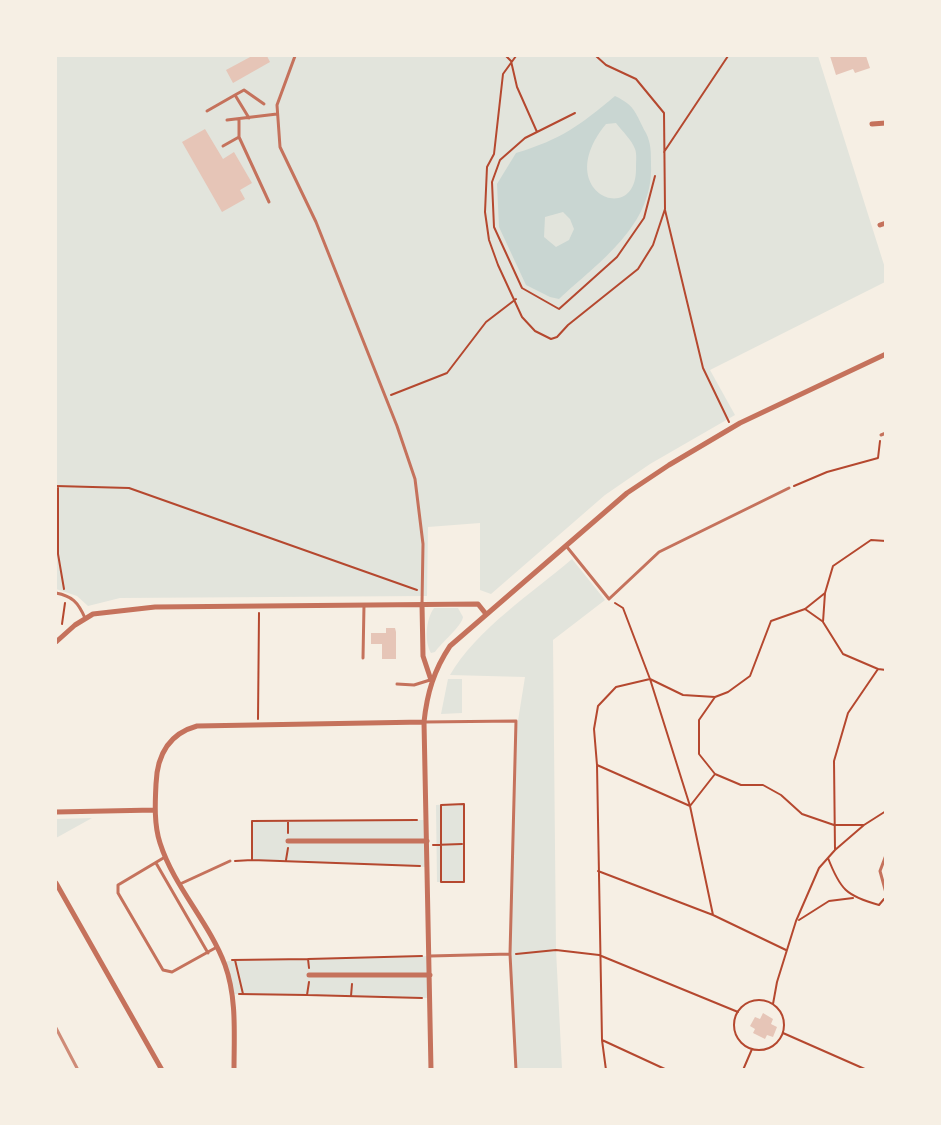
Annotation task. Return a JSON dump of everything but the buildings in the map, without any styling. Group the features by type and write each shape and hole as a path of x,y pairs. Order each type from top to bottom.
{"street":[{"path":"872,124 885,123"},
{"path":"431,1070 424,722 431,680 450,646 627,493 732,427 885,354"},
{"path":"56,642 85,619 103,612 155,607 259,608 364,604 478,604 486,615"},
{"path":"422,604 423,656 431,680"},
{"path":"234,1070 231,994 224,962 218,947 165,857 159,842 155,810 156,765 165,747 179,734 197,726 424,722"},
{"path":"56,812 155,810"},
{"path":"288,841 427,843"},
{"path":"56,883 162,1070"},
{"path":"309,975 430,975"}],"lane":[{"path":"295,56 277,105 280,147 316,222 386,397 415,479 423,544 422,604"},
{"path":"207,111 244,90 264,104"},
{"path":"235,95 249,118"},
{"path":"227,120 277,114"},
{"path":"238,119 239,137 269,202"},
{"path":"223,146 239,137"},
{"path":"566,546 609,599 659,552 789,488"},
{"path":"56,593 70,596 81,607 85,619"},
{"path":"363,658 364,604"},
{"path":"398,684 414,684 431,680"},
{"path":"424,722 516,721 510,954 516,1070"},
{"path":"885,855 880,871 885,895"},
{"path":"165,857 118,885 118,893 163,970 172,972 218,947"},
{"path":"180,884 230,861"},
{"path":"156,862 208,953"},
{"path":"430,956 510,954"}],"path":[{"path":"506,56 511,61 517,87 537,132"},
{"path":"516,56 503,74 494,154 487,167 485,212 489,240 498,265 516,299 522,318 544,338 557,337 568,325 638,269 653,245 665,209"},
{"path":"596,56 606,65 636,79 664,113 665,209 703,368 732,427"},
{"path":"664,152 728,56"},
{"path":"575,113 525,138 500,160 492,182 494,227 522,288 559,309 617,257 644,218 655,176"},
{"path":"386,397 447,373 486,322 516,299"},
{"path":"789,488 827,472 878,458 883,434"},
{"path":"61,636 66,595 58,554 57,487 129,488 422,592"},
{"path":"823,622 825,593 834,566 871,540 885,541"},
{"path":"606,1070 602,1040 598,955 597,765 594,729 598,706 616,687 650,679 683,695 715,697 728,692 750,676 771,621 805,609 825,593"},
{"path":"609,599 623,608 650,679 690,806 713,915"},
{"path":"258,724 259,608"},
{"path":"805,609 823,622 843,654 885,670"},
{"path":"835,850 834,761 845,723 863,688 878,669"},
{"path":"715,697 699,720 699,754 715,774 741,784 763,785 781,795 802,814 834,825 864,825"},
{"path":"597,765 690,806"},
{"path":"690,806 715,774"},
{"path":"464,804 464,882 441,882 441,844 441,805 464,804"},
{"path":"773,1004 786,950 819,868 835,850 864,825 885,811"},
{"path":"252,860 252,822 427,820"},
{"path":"427,843 462,844"},
{"path":"828,858 836,879 854,898"},
{"path":"230,861 427,867"},
{"path":"598,871 713,915 786,950"},
{"path":"796,921 829,901 854,898 879,905 885,895"},
{"path":"510,954 555,951 598,955 738,1012"},
{"path":"224,962 430,956"},
{"path":"308,959 308,995"},
{"path":"235,960 243,994"},
{"path":"351,996 352,975"},
{"path":"231,994 429,998"},
{"path":"758,1000 773,1004 783,1017 783,1034 774,1045 767,1049 752,1049 746,1046 736,1034 735,1019 738,1012 744,1006 758,1000"},
{"path":"783,1034 867,1070"},
{"path":"602,1040 667,1070"},
{"path":"743,1070 752,1049"}],"shaded area":[{"path":"56,56 818,56 885,268 885,282 710,370 735,415 650,464 605,495 491,594 480,590 480,523 428,527 427,596 120,598 88,606 77,596 56,589"},
{"path":"615,96 627,103 637,115 650,144 650,186 644,205 634,224 607,256 559,299 550,297 526,285 499,227 497,184 516,153 558,137 580,124","holes":["616,123 634,146 636,168 633,186 624,196 612,198 600,194 591,184 587,168 591,148 606,124","563,212 570,219 574,229 569,240 556,247 544,237 545,217"]},
{"path":"572,559 605,600 553,640 556,950 562,1069 516,1069 510,954 517,727 525,677 450,675 461,658 489,627"},
{"path":"434,608 458,608 463,617 455,630 435,652 431,653 427,642 427,630"},
{"path":"448,679 462,679 462,713 441,714"},
{"path":"464,804 464,882 437,882 436,805"},
{"path":"92,818 56,838 56,819"},
{"path":"427,820 427,867 252,860 252,821"},
{"path":"430,956 429,998 231,994 224,962 235,960"}],"railway":[{"path":"56,1028 78,1070"}]}
